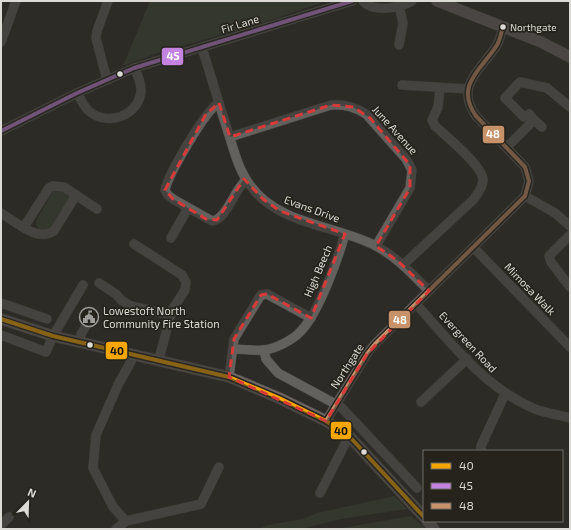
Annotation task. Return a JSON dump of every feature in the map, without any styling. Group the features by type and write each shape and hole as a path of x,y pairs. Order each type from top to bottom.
{"main road":[{"path":"437,1 541,42 570,57"},
{"path":"1,319 52,336 159,359 230,377 279,398 326,422 349,436 423,516"}],"street":[{"path":"1,42 16,1"},
{"path":"107,80 96,38 97,31 108,1"},
{"name":"Fir Lane","path":"1,130 77,93 134,68 352,1"},
{"path":"363,1 371,7 378,8 399,6 412,1"},
{"path":"399,6 403,23 399,45"},
{"path":"503,27 497,44 473,75 468,89 471,109 525,167 529,181 525,196 554,213 570,226"},
{"name":"Evans Drive","path":"202,48 241,173 263,199 280,211 376,246 403,265 429,291"},
{"path":"77,93 84,106 96,116 106,118 121,117 133,108 140,96 140,83 134,68"},
{"path":"542,127 531,117 524,117 505,98 520,82 547,88 570,106"},
{"path":"402,85 468,89"},
{"path":"403,265 474,199 481,188 483,179 478,168 435,126 432,120 438,107 440,88"},
{"path":"219,103 206,114 166,184 165,190 168,195 206,219 217,220 222,216 240,186 246,180"},
{"name":"June Avenue","path":"230,137 331,104 344,104 366,114 406,159 410,165 412,175 410,188 376,246"},
{"path":"507,147 531,117"},
{"path":"24,227 49,188 53,186 64,188 98,209"},
{"path":"1,213 36,234 48,235 54,231 76,195"},
{"name":"Northgate","path":"326,422 366,354 525,196"},
{"path":"171,238 188,208"},
{"name":"High Beech","path":"233,349 264,350 285,342 301,332 311,318 336,262 345,234"},
{"path":"570,236 549,256 551,262 570,287"},
{"path":"134,244 184,278 185,290 171,315 159,359"},
{"name":"Mimosa Walk","path":"474,248 570,347"},
{"path":"99,283 131,306 171,315"},
{"path":"1,335 46,352 52,336 83,285"},
{"name":"High Beech","path":"230,377 234,339 261,295 267,294 311,318"},
{"path":"1,303 19,311 47,319"},
{"name":"Evergreen Road","path":"417,305 486,379 506,394 535,409 570,418"},
{"path":"15,324 19,311"},
{"path":"80,342 81,334 89,321"},
{"name":"Northgate","path":"264,350 266,359 278,373 337,404 412,475 417,488"},
{"path":"126,521 112,507 94,468 96,435 118,384 135,354"},
{"path":"421,402 467,359"},
{"path":"481,450 481,446 506,394"},
{"path":"320,492 349,436"},
{"path":"116,529 126,521 201,504 219,467"},
{"path":"1,525 9,517"}],"highlighted area":[{"path":"219,103 230,137 331,105 353,107 370,118 410,165 410,188 376,246 398,261 429,291 367,354 326,421 229,377 234,339 261,295 267,294 311,318 345,234 280,211 263,199 244,179 217,220 206,219 173,199 165,190 206,114"}],"green space":[{"path":"150,1 326,1 254,26 157,53 123,66"},
{"path":"56,189 69,194 70,200 52,229 40,230 36,225 37,219"},
{"path":"395,496 407,509 341,519 301,529 259,529 268,525 303,519 317,513"},
{"path":"411,516 426,529 336,529"}],"transit line":[{"name":"45","path":"1,131 77,93 134,68 352,1"},
{"name":"48","path":"326,421 367,354 375,344 525,196 529,181 525,167 476,116 470,105 468,95 469,86 473,78 497,45 503,27"},
{"name":"40","path":"1,319 53,336 229,377 279,398 326,421 349,436 423,516"}],"place":[{"name":"Northgate","path":"503,27"},
{"name":"Lowestoft North Community Fire Station","path":"89,317"}]}
